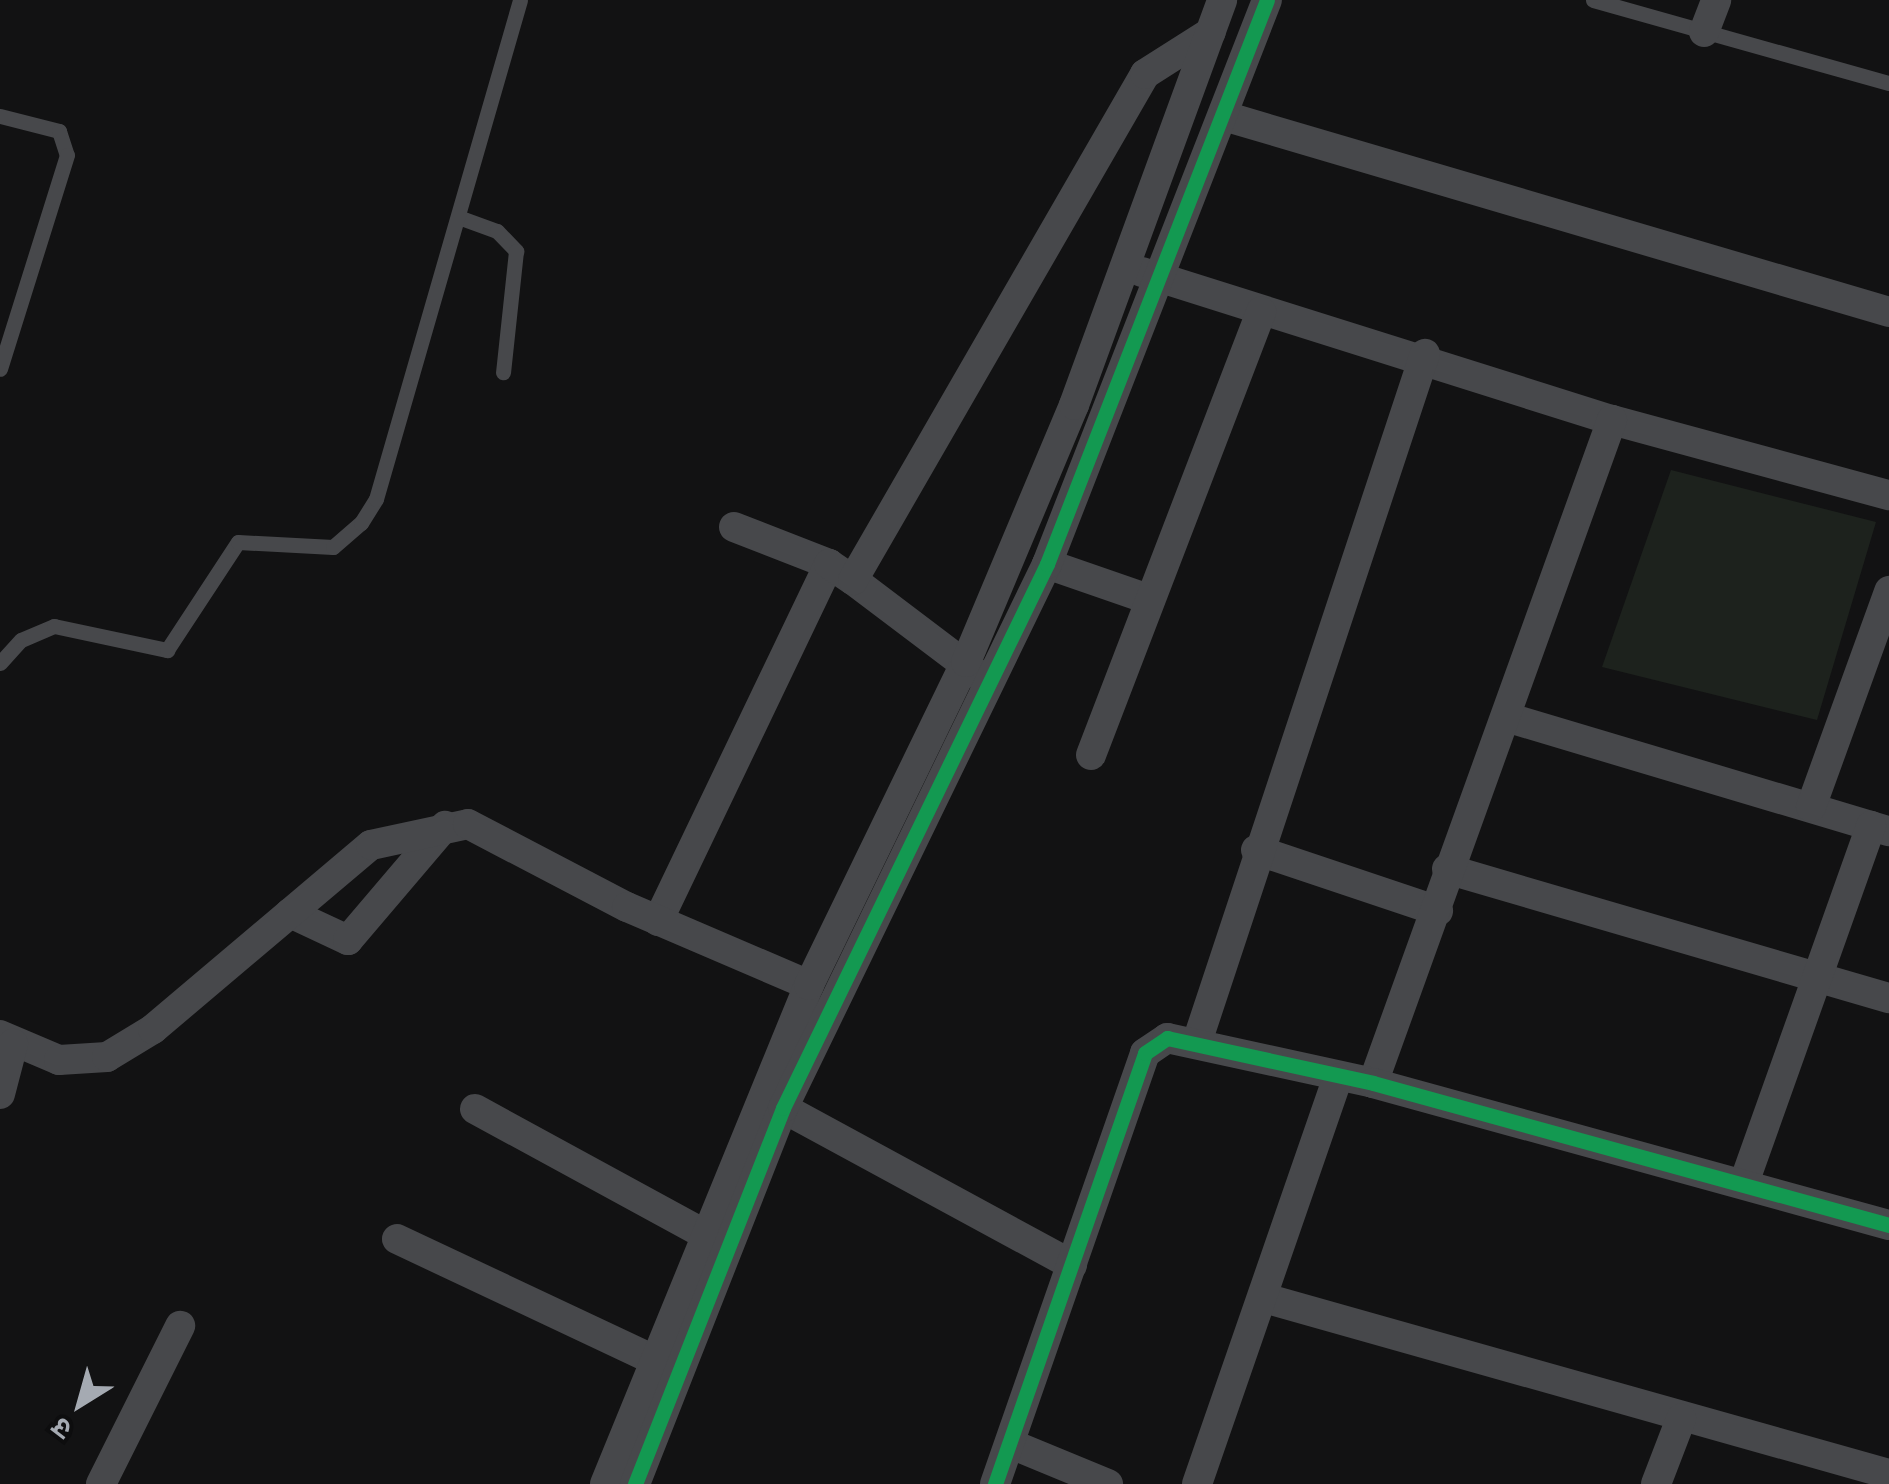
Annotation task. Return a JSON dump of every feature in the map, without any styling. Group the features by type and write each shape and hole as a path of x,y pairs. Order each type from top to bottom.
{"street":[{"path":"605,1484 652,1359 810,986 966,662 1124,268 1222,0"},
{"path":"636,1484 783,1108 993,688 1048,564 1267,0"},
{"path":"1704,32 1716,0"},
{"path":"658,921 841,572 1135,88 1211,32"},
{"path":"1224,116 1889,312"},
{"path":"1124,268 1262,311 1425,354 1612,420 1889,494"},
{"path":"1091,756 1148,599 1262,311"},
{"path":"1197,1042 1256,850 1425,354"},
{"path":"1373,1083 1438,910 1447,869 1509,718 1612,420"},
{"path":"734,527 841,572 966,662 993,688"},
{"path":"1048,564 1148,599"},
{"path":"1812,808 1889,591"},
{"path":"1509,718 1880,829 1814,976 1745,1180"},
{"path":"0,1094 7,1039 59,1060 107,1057 153,1030 371,845 445,826 468,824 658,921 810,986"},
{"path":"290,913 348,940 445,826"},
{"path":"1256,850 1438,910"},
{"path":"1447,869 1889,998"},
{"path":"996,1484 1146,1053 1167,1038 1197,1042 1336,1079 1373,1083 1745,1180 1889,1225"},
{"path":"1197,1484 1336,1079"},
{"path":"783,1108 1072,1265"},
{"path":"475,1109 706,1235"},
{"path":"398,1239 652,1359"},
{"path":"1264,1298 1682,1419 1889,1474"},
{"path":"101,1484 180,1326"},
{"path":"1656,1484 1682,1419"},
{"path":"1011,1444 1108,1484"}],"lane":[{"path":"0,663 21,640 54,626 167,650 238,542 308,548 347,539 376,500 461,218 520,0"},
{"path":"1592,0 1889,83"},
{"path":"0,116 60,131 66,155 0,369"},
{"path":"461,218 497,231 516,251 502,372"}],"shaded area":[{"path":"1671,470 1876,522 1817,720 1602,667"}],"cycle path":[{"path":"635,1484 783,1108 1047,564 1267,0"},
{"path":"995,1484 1145,1053 1167,1038 1373,1083 1889,1225"}]}
